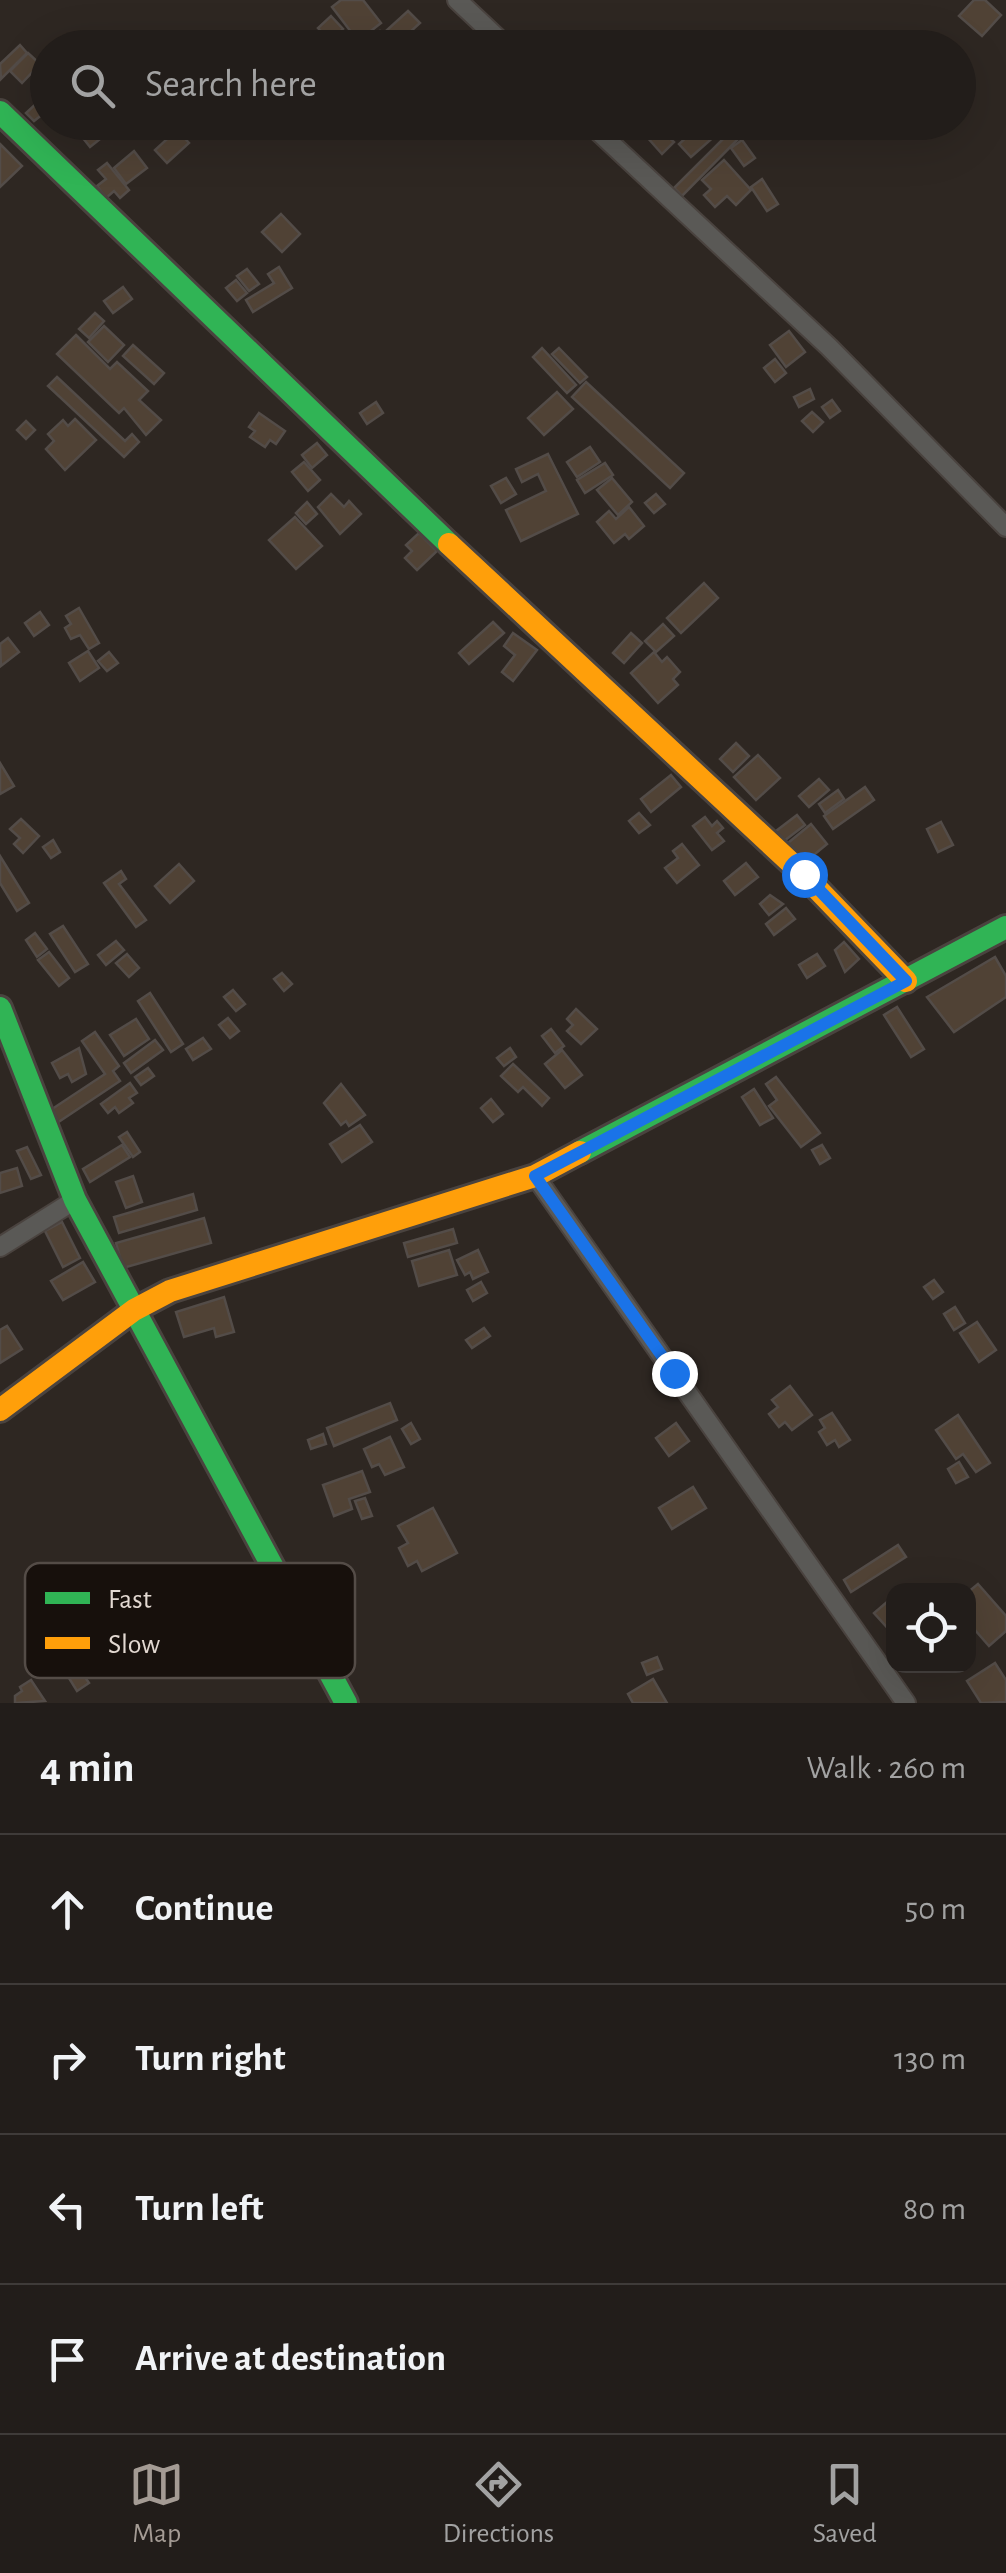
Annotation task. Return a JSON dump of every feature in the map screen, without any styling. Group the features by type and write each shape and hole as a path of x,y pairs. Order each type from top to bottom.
{"street":[{"path":"458,0 489,30"},
{"path":"0,112 540,632 804,874 906,981"},
{"path":"607,140 829,347 1006,527"},
{"path":"0,1410 134,1310 170,1290 535,1176 1006,928"},
{"path":"0,1008 75,1200 270,1563"},
{"path":"535,1176 906,1703"},
{"path":"0,1247 75,1200"},
{"path":"333,1678 346,1703"}],"building":[{"path":"341,0 363,0 381,23 372,30 350,30 332,7"},
{"path":"974,0 985,0 1001,15 982,36 959,16"},
{"path":"408,11 420,23 412,30 387,30"},
{"path":"331,16 343,29 320,30"},
{"path":"20,45 27,53 1,79 0,64"},
{"path":"30,55 30,75 22,83 10,71"},
{"path":"166,140 189,143 167,163 155,150"},
{"path":"650,140 674,142 662,154"},
{"path":"683,140 710,140 691,157 679,144"},
{"path":"722,140 737,140 682,196 674,188"},
{"path":"742,140 755,158 744,166 731,148"},
{"path":"0,144 22,166 0,187"},
{"path":"134,151 147,168 126,184 114,168"},
{"path":"724,160 751,190 736,205 727,196 715,207 704,195 711,189 702,180"},
{"path":"107,163 129,190 120,198 114,191 106,198 97,186 106,179 98,170"},
{"path":"762,179 778,204 767,211 751,187"},
{"path":"281,214 300,234 282,252 262,232"},
{"path":"279,267 292,288 253,312 246,300 274,283 268,274"},
{"path":"247,269 259,284 249,291 237,276"},
{"path":"236,280 247,293 237,301 226,288"},
{"path":"123,287 132,299 113,313 104,301"},
{"path":"95,313 104,321 89,338 79,329"},
{"path":"104,326 124,345 108,362 88,342"},
{"path":"789,331 805,352 786,367 770,345"},
{"path":"76,335 110,369 117,362 148,391 139,400 161,420 146,435 124,408 119,413 57,354"},
{"path":"133,345 164,373 154,384 123,356"},
{"path":"542,348 576,385 567,393 533,357"},
{"path":"559,348 587,377 580,383 552,354"},
{"path":"775,359 786,373 775,382 764,368"},
{"path":"57,377 125,441 132,434 139,442 124,457 48,386"},
{"path":"586,382 684,473 670,488 572,397"},
{"path":"810,389 814,399 799,407 794,397"},
{"path":"557,392 573,409 544,435 528,418"},
{"path":"832,400 840,411 830,418 822,407"},
{"path":"376,402 383,413 367,424 360,413"},
{"path":"812,412 823,422 813,432 802,421"},
{"path":"259,413 285,431 276,444 270,440 265,447 250,437 255,431 249,427"},
{"path":"75,419 96,440 65,470 46,449 54,441 48,434 63,420 68,426"},
{"path":"26,421 35,430 26,439 17,430"},
{"path":"317,443 327,455 312,468 302,455"},
{"path":"590,447 600,462 577,477 567,462"},
{"path":"548,454 578,514 521,541 506,510 546,491 538,474 522,482 516,469"},
{"path":"304,462 320,480 308,491 292,472"},
{"path":"605,463 613,475 585,493 577,480"},
{"path":"506,478 516,494 501,503 491,486"},
{"path":"612,478 632,502 618,515 597,490"},
{"path":"331,494 344,507 349,501 361,514 340,534 318,507"},
{"path":"656,494 665,504 654,513 645,503"},
{"path":"307,502 317,514 306,524 296,513"},
{"path":"629,507 644,526 629,539 625,534 614,543 597,522 609,511 616,519"},
{"path":"295,517 322,546 296,569 269,540"},
{"path":"419,533 437,551 417,570 405,558 412,551 406,545"},
{"path":"704,583 718,598 681,633 667,618"},
{"path":"79,608 99,643 89,649 80,635 71,639 65,628 71,624 66,616"},
{"path":"40,612 49,625 34,636 25,623"},
{"path":"493,622 504,633 469,664 459,653"},
{"path":"663,624 674,636 656,652 645,641"},
{"path":"513,633 537,650 513,681 502,672 515,655 504,646"},
{"path":"631,633 642,643 624,663 613,653"},
{"path":"8,638 19,652 1,666 0,644"},
{"path":"88,651 99,668 80,681 69,663"},
{"path":"109,652 118,663 107,671 98,661"},
{"path":"654,652 662,662 667,657 680,672 673,679 678,685 658,703 631,673"},
{"path":"736,743 749,756 733,772 720,759"},
{"path":"758,755 780,778 756,800 734,777"},
{"path":"0,763 14,786 0,794"},
{"path":"671,775 681,787 651,812 641,799"},
{"path":"819,779 829,790 809,807 799,796"},
{"path":"865,787 874,800 833,829 824,816"},
{"path":"838,790 844,799 825,813 819,804"},
{"path":"639,813 650,825 639,833 629,821"},
{"path":"797,815 805,825 780,844 772,834"},
{"path":"705,817 712,826 717,821 723,828 717,833 724,841 712,850 693,826"},
{"path":"21,819 39,836 23,853 14,844 20,838 10,829"},
{"path":"941,822 953,845 938,852 927,829"},
{"path":"811,824 827,844 804,863 788,843"},
{"path":"53,840 60,852 51,858 43,847"},
{"path":"682,844 699,865 677,883 665,868 678,858 673,851"},
{"path":"0,856 29,903 17,911 0,883"},
{"path":"746,863 758,877 735,895 724,881"},
{"path":"179,864 194,881 170,903 155,886"},
{"path":"121,871 126,879 119,884 146,920 136,927 104,883"},
{"path":"770,895 783,904 769,915 760,904"},
{"path":"786,908 795,919 774,935 766,924"},
{"path":"63,926 88,964 75,972 50,934"},
{"path":"35,933 47,949 37,957 26,940"},
{"path":"116,941 124,950 106,965 98,955"},
{"path":"844,942 859,959 845,972 835,950"},
{"path":"49,952 69,978 59,986 38,960"},
{"path":"127,954 139,968 129,977 116,963"},
{"path":"817,954 825,966 807,978 799,965"},
{"path":"995,957 1006,976 1006,997 954,1032 927,997"},
{"path":"282,973 292,984 284,991 274,979"},
{"path":"233,990 245,1004 236,1011 224,997"},
{"path":"150,993 183,1044 171,1052 138,1001"},
{"path":"897,1007 924,1049 911,1057 884,1015"},
{"path":"576,1009 597,1029 581,1044 567,1031 573,1025 567,1019"},
{"path":"228,1018 239,1031 230,1038 219,1025"},
{"path":"136,1019 149,1039 124,1056 110,1035"},
{"path":"551,1029 564,1046 555,1053 542,1036"},
{"path":"95,1032 119,1066 113,1071 120,1081 54,1125 46,1113 105,1074 82,1041"},
{"path":"203,1038 211,1049 193,1060 186,1049"},
{"path":"155,1040 163,1050 131,1073 124,1063"},
{"path":"79,1048 86,1074 72,1082 68,1074 60,1078 52,1063"},
{"path":"510,1048 516,1057 504,1066 497,1058"},
{"path":"562,1050 582,1075 565,1088 545,1064"},
{"path":"513,1064 549,1098 542,1106 523,1087 518,1092 501,1076"},
{"path":"148,1068 154,1076 141,1085 135,1077"},
{"path":"776,1077 820,1133 801,1147 769,1106 777,1100 766,1084"},
{"path":"130,1083 137,1093 129,1098 133,1103 119,1113 115,1107 108,1113 101,1104"},
{"path":"341,1084 365,1115 349,1126 346,1121 341,1125 324,1103"},
{"path":"754,1089 773,1118 760,1125 742,1097"},
{"path":"491,1099 503,1114 493,1122 481,1108"},
{"path":"360,1125 372,1142 342,1162 330,1144"},
{"path":"127,1132 140,1152 133,1157 119,1137"},
{"path":"122,1145 130,1157 90,1182 83,1169"},
{"path":"822,1145 830,1158 820,1164 812,1150"},
{"path":"27,1147 41,1175 31,1179 17,1151"},
{"path":"17,1168 22,1186 0,1193 0,1173"},
{"path":"133,1176 142,1202 126,1208 116,1182"},
{"path":"193,1194 197,1210 119,1233 114,1217"},
{"path":"204,1218 211,1243 123,1268 116,1243"},
{"path":"62,1222 80,1258 63,1267 45,1231"},
{"path":"453,1229 457,1243 408,1257 404,1243"},
{"path":"449,1250 457,1275 419,1286 412,1261"},
{"path":"478,1250 488,1272 473,1279 470,1272 465,1275 457,1260"},
{"path":"83,1262 95,1282 63,1300 51,1281"},
{"path":"934,1280 943,1292 933,1299 924,1287"},
{"path":"481,1282 487,1293 473,1301 467,1290"},
{"path":"224,1297 234,1332 216,1337 214,1328 184,1337 176,1312"},
{"path":"955,1307 965,1323 954,1330 944,1314"},
{"path":"977,1322 996,1350 979,1362 960,1333"},
{"path":"7,1326 22,1349 0,1363 0,1330"},
{"path":"484,1328 490,1336 472,1348 466,1340"},
{"path":"790,1386 812,1415 792,1430 785,1422 779,1427 769,1414 778,1407 772,1400"},
{"path":"390,1403 397,1420 334,1446 327,1428"},
{"path":"832,1413 850,1440 839,1447 835,1440 827,1445 819,1432 825,1428 820,1420"},
{"path":"958,1415 990,1463 976,1472 963,1454 956,1459 936,1430"},
{"path":"411,1423 420,1439 411,1444 402,1429"},
{"path":"676,1423 689,1441 669,1456 656,1438"},
{"path":"323,1434 326,1444 311,1449 308,1440"},
{"path":"390,1437 404,1467 385,1475 379,1464 372,1467 364,1449"},
{"path":"959,1462 968,1477 956,1483 948,1469"},
{"path":"362,1471 370,1492 349,1499 352,1509 334,1516 323,1485"},
{"path":"693,1487 706,1508 672,1529 659,1508"},
{"path":"365,1498 372,1516 362,1519 355,1501"},
{"path":"433,1508 457,1553 422,1571 417,1561 408,1566 399,1548 408,1543 398,1526"},
{"path":"898,1545 906,1557 851,1592 844,1580"},
{"path":"976,1586 1006,1616 1006,1631 989,1646 976,1631"},
{"path":"886,1603 886,1626 874,1613"},
{"path":"657,1657 662,1669 647,1675 642,1663"},
{"path":"995,1663 1006,1680 1006,1702 981,1703 967,1681"},
{"path":"69,1678 86,1678 89,1683 77,1691"},
{"path":"653,1679 667,1703 633,1703 628,1694"},
{"path":"31,1680 45,1701 15,1703 15,1696 22,1691 20,1687"}],"traffic: fast":[{"path":"0,112 449,544"},
{"path":"580,1152 1006,927"},
{"path":"0,1008 75,1200 271,1563"},
{"path":"333,1678 346,1703"}],"traffic: slow":[{"path":"449,544 804,875 906,981"},
{"path":"0,1410 134,1310 170,1291 535,1176 580,1152"}],"route":[{"path":"674,1373 535,1176 906,981 804,874"}]}
